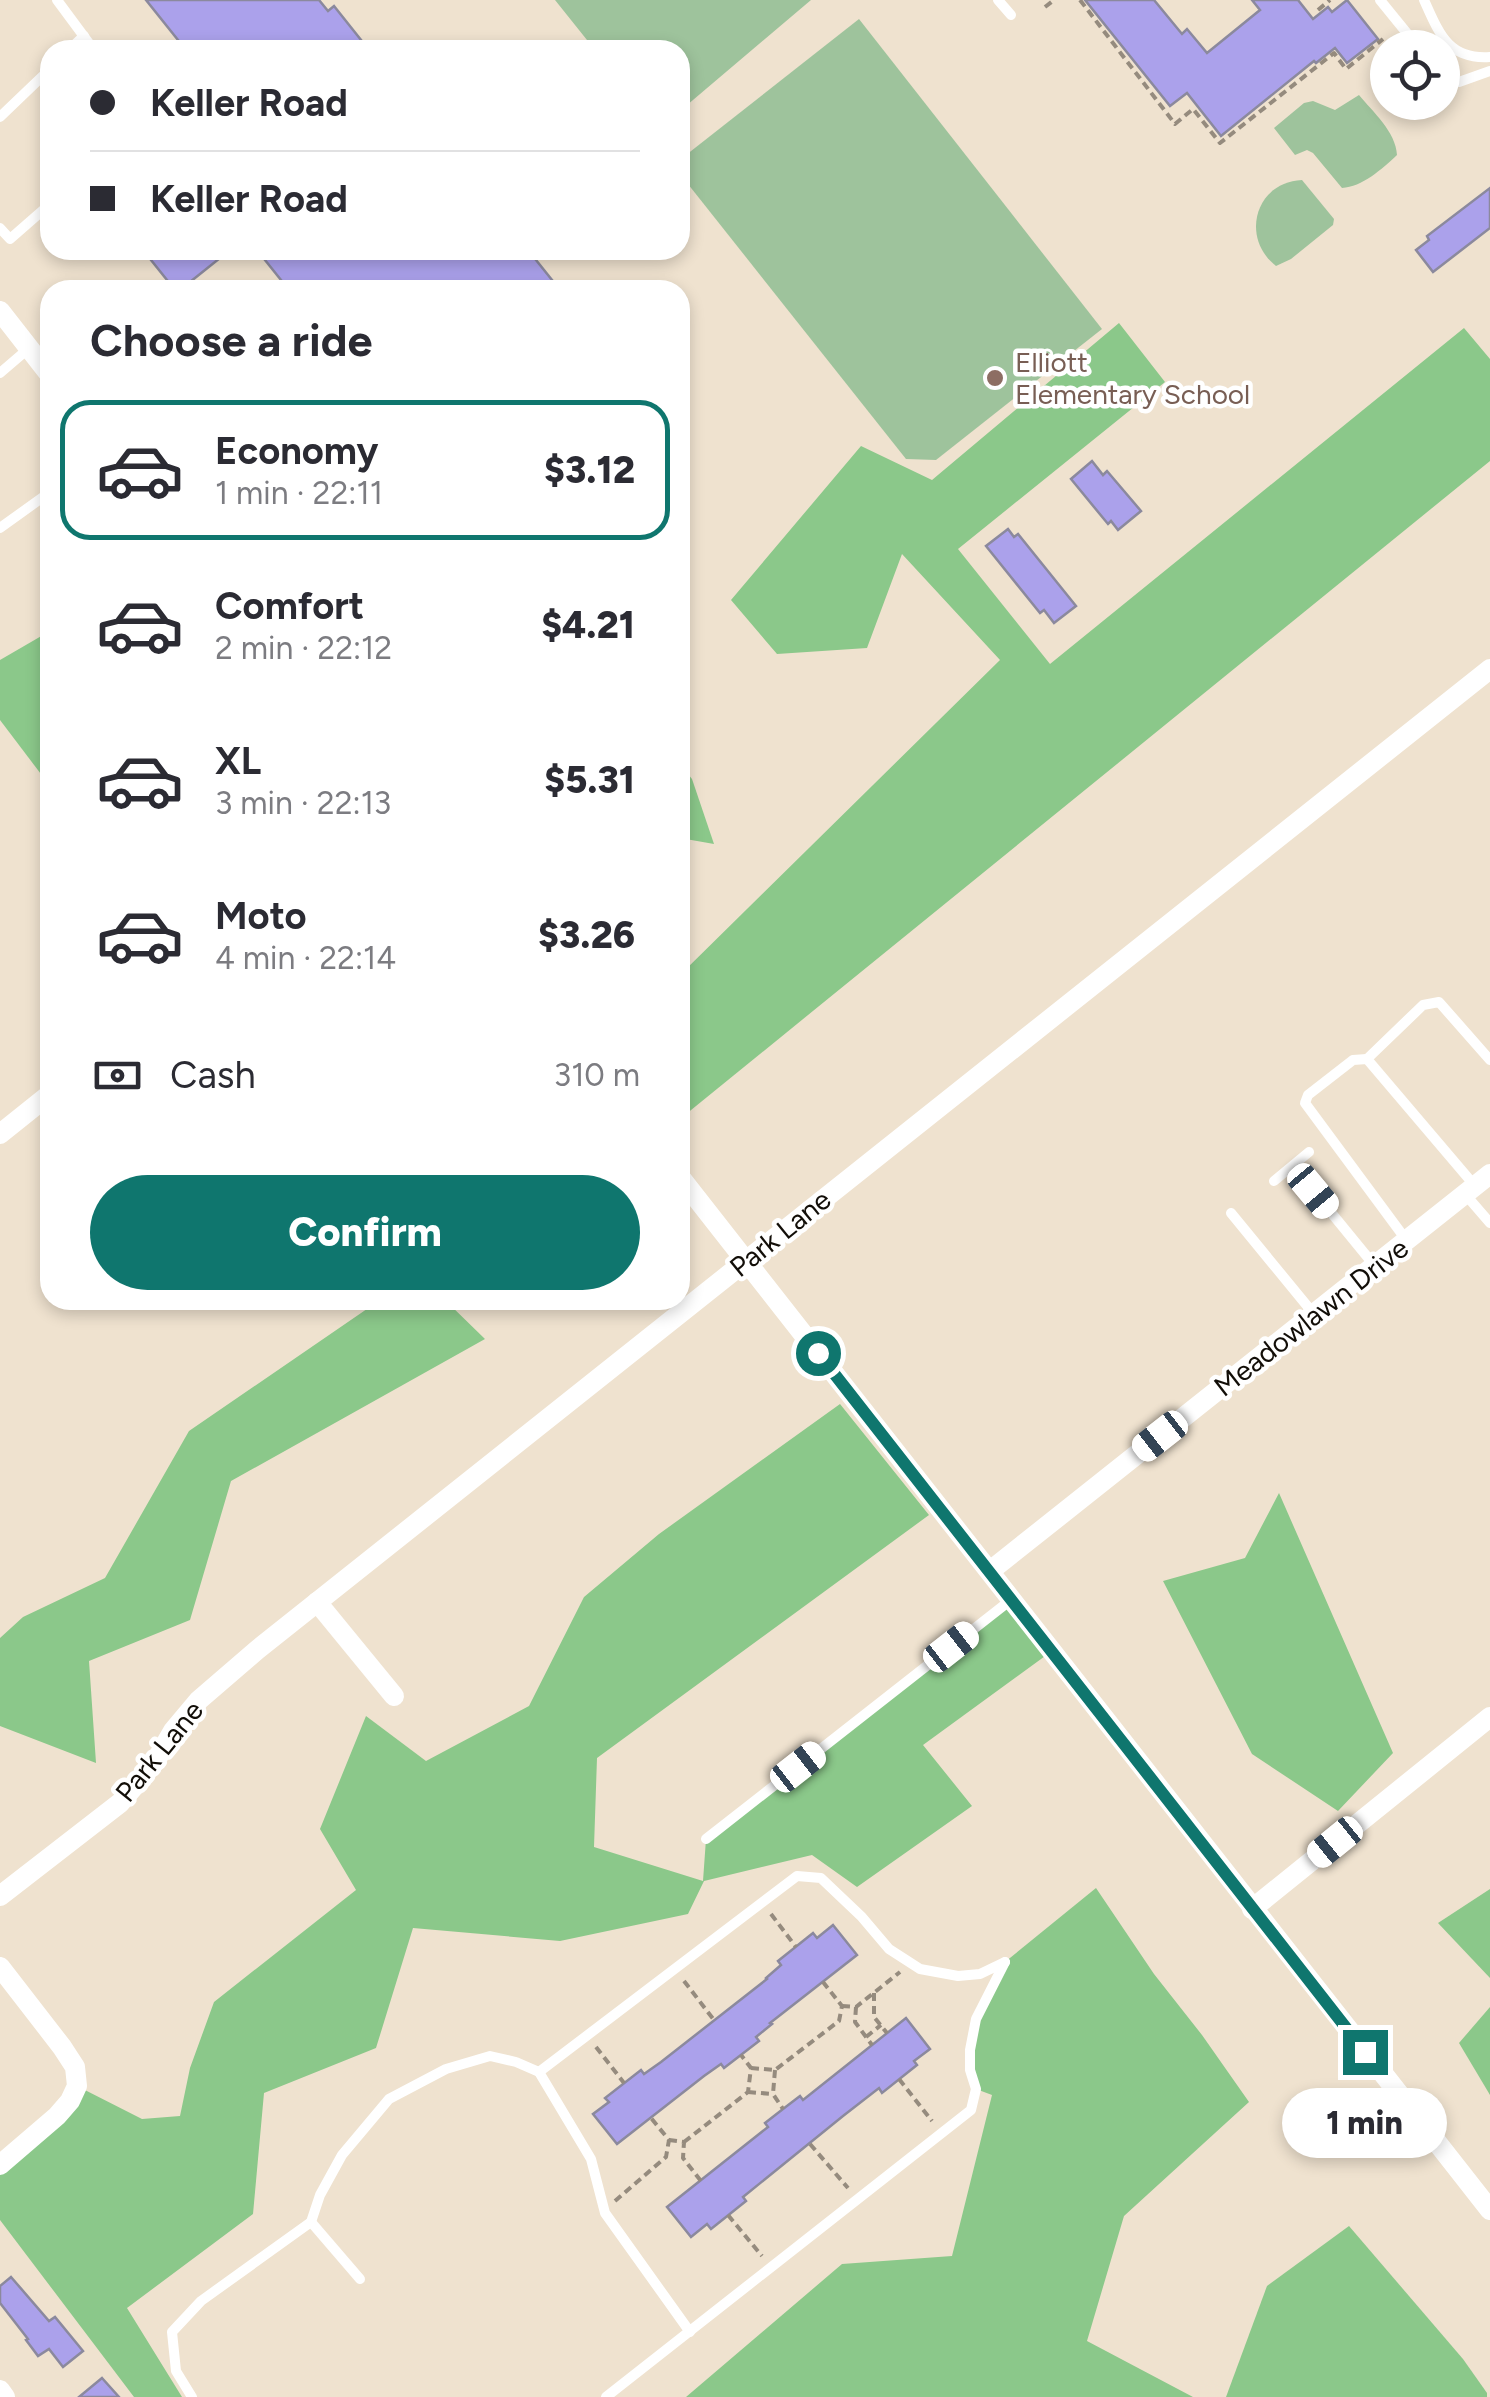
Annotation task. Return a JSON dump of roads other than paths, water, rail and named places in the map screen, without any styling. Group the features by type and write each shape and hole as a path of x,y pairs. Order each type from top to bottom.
{"street":[{"path":"0,311 40,362"},
{"name":"Park Lane","path":"690,1304 1490,668"},
{"path":"0,1134 40,1102"},
{"name":"Meadowlawn Drive","path":"990,1571 1476,1185"},
{"path":"690,1190 1490,2210"},
{"name":"Park Lane","path":"0,1896 120,1802 155,1762 198,1700 683,1310"},
{"path":"318,1602 394,1696"},
{"path":"1252,1909 1490,1718"},
{"path":"0,1967 75,2067 77,2086 70,2102 57,2116 0,2165"},
{"path":"0,2390 5,2397"}],"lane":[{"path":"57,0 87,40"},
{"path":"998,0 1011,15"},
{"path":"1380,0 1404,30"},
{"path":"1424,0 1446,44 1468,56 1490,57"},
{"path":"80,40 84,36"},
{"path":"1460,82 1490,71"},
{"path":"0,117 40,78"},
{"path":"0,228 10,239 40,213"},
{"path":"0,373 29,348"},
{"path":"0,528 40,499"},
{"path":"1407,1240 1304,1103 1308,1095 1353,1060 1367,1058 1423,1005 1439,1002 1490,1060"},
{"path":"1367,1058 1476,1185 1490,1224"},
{"path":"1274,1182 1309,1152"},
{"path":"1293,1166 1375,1266"},
{"path":"1231,1213 1314,1314"},
{"path":"706,1839 1012,1599"},
{"path":"539,2072 797,1876 820,1878 889,1949 920,1969 958,1976 980,1974 1005,1962 976,2018 970,2050 970,2070 976,2089 971,2110 606,2397"},
{"path":"192,2397 176,2371 172,2332 200,2301 311,2222 320,2195 342,2155 389,2099 446,2068 490,2056 539,2072 591,2159 604,2210 690,2332"},
{"path":"311,2222 360,2279"}],"place":[{"name":"Elliott Elementary School","path":"995,378"}]}
